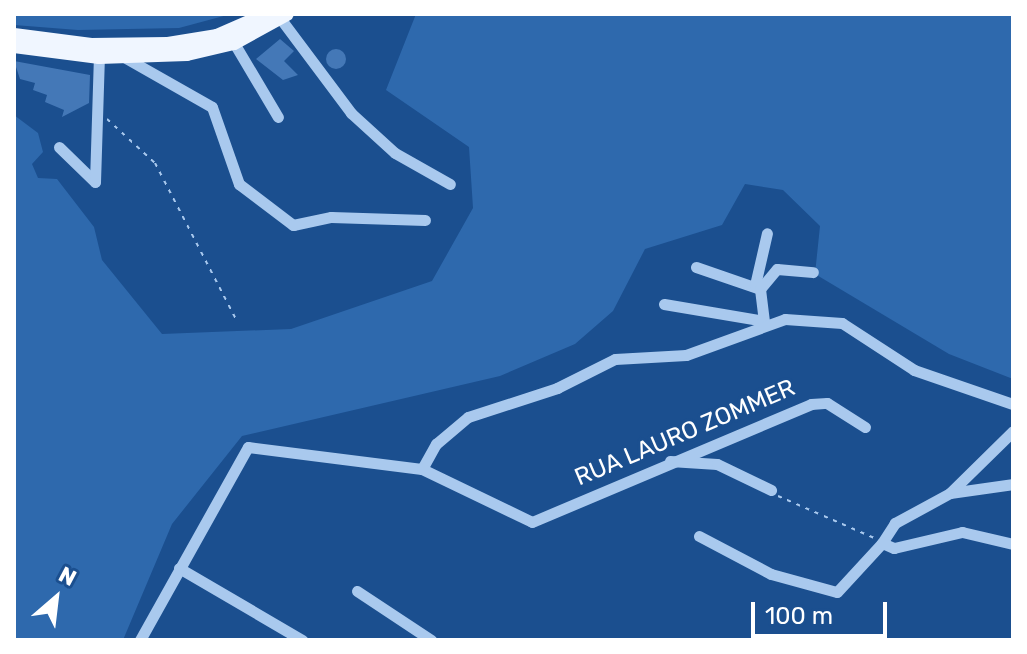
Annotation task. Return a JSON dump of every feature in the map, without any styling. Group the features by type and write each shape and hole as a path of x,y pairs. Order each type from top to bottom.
{"main road":[{"path":"14,35 91,45 168,44 217,36 278,15"},
{"path":"14,46 99,57 124,57 234,43 278,15"}],"street":[{"path":"278,15 351,113 395,153 450,184"},
{"path":"234,43 261,77 278,117"},
{"path":"59,147 95,182 99,57"},
{"path":"124,57 212,107 239,184 293,225 331,217 425,220"},
{"path":"764,321 758,287 767,233"},
{"path":"696,267 758,287"},
{"path":"758,287 777,269 813,272"},
{"path":"664,304 764,321 842,323 914,370 1013,404"},
{"path":"422,469 436,444 468,417 557,388 615,359 686,355 735,342 764,321"},
{"name":"RUA LAURO ZOMMER","path":"179,568 248,447 422,469 532,522 670,461 811,404 827,403 865,427"},
{"path":"699,536 771,574 837,592 882,543 895,523 950,493 1013,431"},
{"path":"670,461 717,464 771,490"},
{"path":"950,493 1013,484"},
{"path":"882,543 894,548 962,532 1013,544"},
{"path":"140,640 179,568 302,640"},
{"path":"357,591 431,640"}],"path":[{"path":"99,113 155,163 236,319"},
{"path":"771,490 792,506 843,521 882,543"}],"shaded area":[{"path":"14,14 231,14 179,28 78,30 14,25"},
{"path":"416,14 1013,14 1013,379 949,354 815,274 820,226 783,190 745,184 722,225 645,249 613,311 575,344 500,376 242,436 172,524 123,640 14,640 14,115 38,133 43,152 32,164 38,178 57,179 94,227 102,260 162,334 291,329 432,281 473,208 469,147 386,90"}],"building":[{"path":"280,39 294,51 284,61 298,75 283,80 256,59"},
{"path":"336,49 343,52 346,59 343,66 336,69 329,66 326,59 329,52"},
{"path":"14,61 90,75 89,103 62,117 64,110 45,102 47,95 33,90 35,83 20,79"}]}
